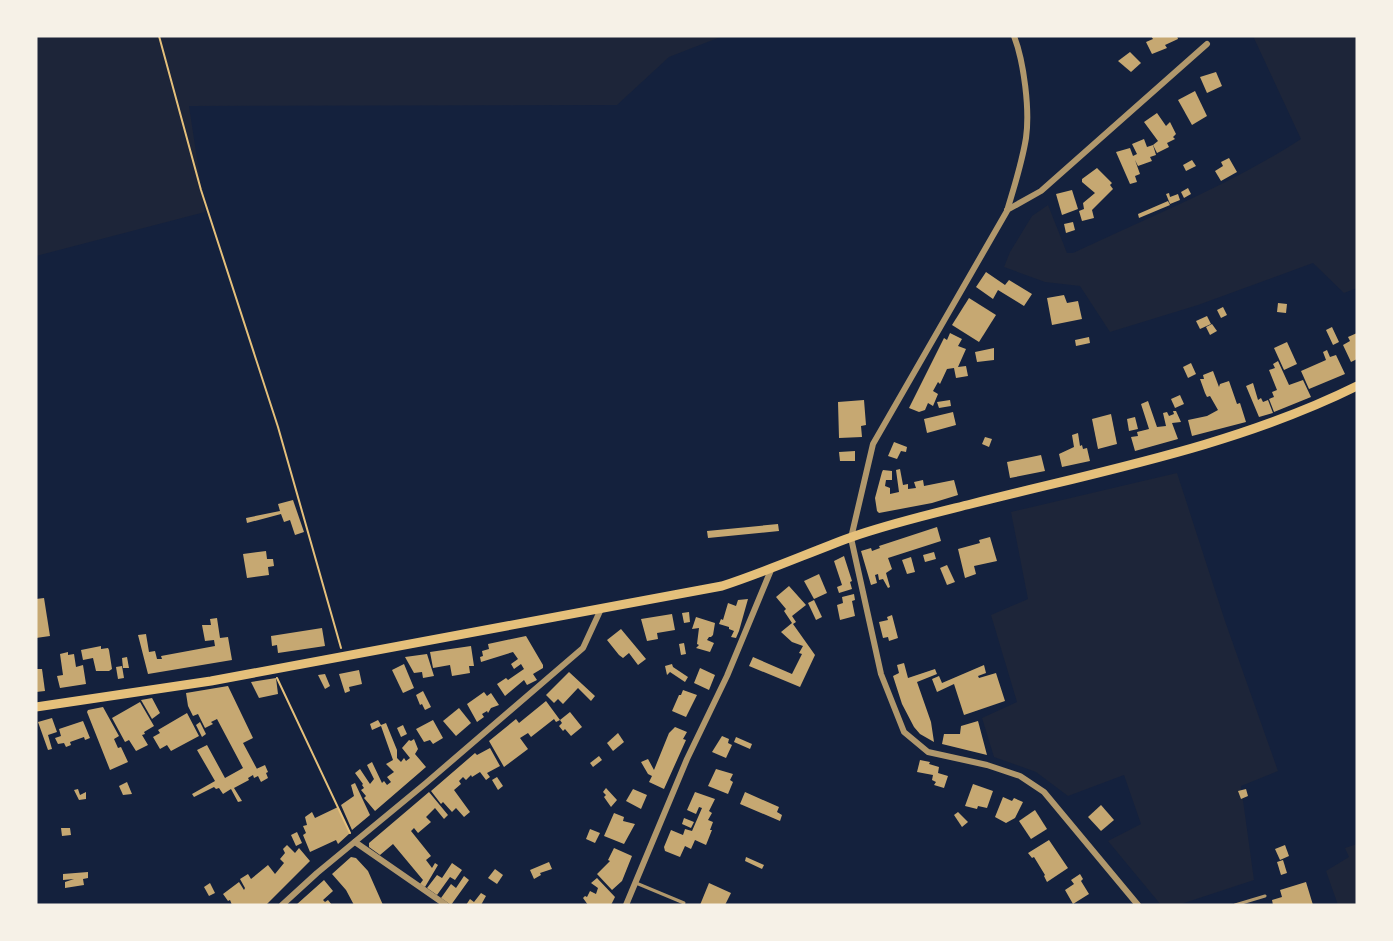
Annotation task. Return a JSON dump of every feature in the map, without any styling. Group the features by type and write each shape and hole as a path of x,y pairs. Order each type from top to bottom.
{"main road":[{"path":"36,707 273,670 722,586 771,570 851,538 970,504 1112,470 1250,431 1357,386"}],"street":[{"path":"1014,36 1025,84 1026,136 1020,171 1007,211 873,444 851,538 881,674 904,732 928,752 987,765 1020,776 1044,792 1138,905"},
{"path":"1007,211 1041,191 1207,44"},
{"path":"626,905 687,759 727,676 771,570"},
{"path":"282,905 316,873 426,783 583,648 601,609"},
{"path":"355,842 446,905"}],"lane":[{"path":"636,883 684,903 683,905"},
{"path":"1235,905 1265,896"}],"path":[{"path":"159,36 201,190 278,427 344,656"},
{"path":"273,670 355,842"}],"shaded area":[{"path":"36,36 723,36 669,57 617,105 189,106 205,212 36,256"},
{"path":"1253,36 1357,36 1357,288 1344,293 1313,263 1198,305 1110,332 1080,286 1045,282 1004,267 1010,252 1032,216 1048,205 1067,253 1073,253 1218,186 1301,139"},
{"path":"1177,473 1225,621 1278,771 1241,786 1254,880 1178,905 1161,905 1108,841 1141,824 1124,775 1068,796 1036,772 994,757 982,718 1017,702 991,615 1028,599 1011,512"},
{"path":"1357,844 1357,905 1338,905 1326,871 1349,857 1345,848"}],"building":[{"path":"1151,36 1177,36 1178,39 1165,45 1167,48 1152,54 1146,42 1153,39"},
{"path":"1130,52 1141,63 1131,72 1118,61"},
{"path":"1216,72 1222,86 1207,93 1200,77"},
{"path":"1195,91 1207,116 1192,125 1178,100"},
{"path":"1157,113 1166,126 1170,122 1176,134 1173,137 1175,139 1167,143 1169,147 1157,153 1153,145 1158,141 1144,122"},
{"path":"1144,139 1147,147 1153,145 1156,155 1150,157 1152,161 1138,166 1135,160 1140,174 1135,176 1137,182 1130,184 1116,152 1130,148 1133,156 1137,154 1132,144"},
{"path":"1229,158 1237,172 1221,181 1215,171 1223,166 1221,162"},
{"path":"1192,160 1196,166 1186,171 1183,165"},
{"path":"1097,168 1112,183 1110,185 1113,189 1092,210 1094,218 1082,221 1079,211 1084,209 1083,203 1095,193 1082,182 1082,179"},
{"path":"1188,188 1191,194 1184,198 1181,192"},
{"path":"1072,190 1078,209 1062,215 1056,194"},
{"path":"1169,193 1170,197 1178,194 1180,200 1170,204 1166,194"},
{"path":"1168,201 1170,205 1139,218 1138,214"},
{"path":"1073,222 1075,230 1066,233 1064,224"},
{"path":"986,272 1005,285 1009,280 1032,294 1024,306 998,290 993,299 976,287"},
{"path":"1064,295 1067,303 1078,301 1082,319 1052,325 1047,298"},
{"path":"969,298 996,315 979,342 952,325"},
{"path":"1278,303 1287,304 1286,313 1277,312"},
{"path":"1223,307 1227,315 1221,318 1217,310"},
{"path":"1207,316 1211,324 1200,329 1196,321"},
{"path":"1212,324 1217,331 1210,335 1206,327"},
{"path":"1332,327 1339,342 1333,345 1326,330"},
{"path":"950,333 962,339 958,346 966,349 958,367 966,366 968,376 956,378 954,368 947,369 940,384 938,382 933,391 938,394 933,406 928,403 925,410 919,412 909,408 944,338 947,340"},
{"path":"1357,333 1357,359 1351,362 1343,345 1350,341 1348,337"},
{"path":"1089,337 1090,343 1076,346 1075,340"},
{"path":"1287,342 1297,364 1284,370 1274,348"},
{"path":"994,348 994,360 977,362 975,352"},
{"path":"1327,350 1330,357 1336,355 1345,374 1309,389 1301,371 1326,360 1323,352"},
{"path":"1278,361 1289,385 1303,380 1311,397 1274,412 1269,399 1274,397 1272,392 1277,390 1269,370 1275,368 1273,364"},
{"path":"1191,363 1196,374 1188,378 1183,367"},
{"path":"1213,371 1219,387 1220,384 1229,381 1246,422 1192,436 1188,420 1207,416 1218,410 1210,396 1207,397 1200,379 1204,379 1203,375"},
{"path":"1253,383 1258,400 1261,398 1263,402 1268,400 1273,413 1259,417 1246,386"},
{"path":"1180,395 1184,404 1175,408 1171,399"},
{"path":"864,400 866,425 861,426 862,437 839,438 838,402"},
{"path":"950,400 951,406 939,408 937,402"},
{"path":"1148,401 1157,427 1166,426 1163,413 1167,412 1169,416 1176,411 1181,422 1172,423 1178,439 1135,451 1131,437 1138,436 1137,432 1149,429 1141,404"},
{"path":"953,412 956,425 927,433 924,419"},
{"path":"1111,414 1117,444 1098,449 1092,419"},
{"path":"1135,417 1138,429 1129,431 1127,419"},
{"path":"1078,433 1080,446 1082,445 1083,449 1087,448 1090,461 1062,467 1059,454 1074,447 1072,435"},
{"path":"985,437 992,439 989,447 982,444"},
{"path":"894,442 907,447 906,452 901,451 897,459 888,456"},
{"path":"855,451 855,461 840,461 839,452"},
{"path":"1041,455 1045,471 1010,478 1007,462"},
{"path":"900,469 903,485 908,484 908,489 916,488 914,482 923,480 924,486 954,480 958,495 932,503 879,513 875,498 882,472 883,470 892,471 892,480 886,480 885,486 890,488 890,494 899,492 896,470"},
{"path":"293,500 304,532 295,535 290,520 284,522 281,514 247,523 246,518 280,511 278,504"},
{"path":"778,524 779,531 708,538 707,531"},
{"path":"937,527 941,541 888,558 892,569 886,573 890,587 888,588 883,579 879,580 878,574 875,575 877,583 871,585 861,551 871,548 872,551 880,548 879,546"},
{"path":"990,537 997,561 974,566 976,574 965,578 958,549 980,543 979,540"},
{"path":"266,551 267,559 273,559 274,566 268,567 269,575 247,578 243,554"},
{"path":"934,552 936,559 925,562 923,555"},
{"path":"844,556 852,581 850,582 852,589 839,593 837,587 842,585 834,561"},
{"path":"911,557 915,572 907,574 902,560"},
{"path":"947,565 955,582 947,585 940,568"},
{"path":"819,574 827,593 814,599 804,581"},
{"path":"789,586 806,605 792,616 796,622 793,624 815,655 800,687 749,666 753,657 792,674 802,654 799,653 803,646 792,642 781,632 792,623 784,611 786,609 776,597"},
{"path":"854,594 855,600 852,601 855,616 840,620 837,605 843,603 842,597"},
{"path":"44,598 50,636 36,638 36,599"},
{"path":"748,599 736,638 731,637 734,631 719,624 721,619 723,620 728,603 736,606 738,600"},
{"path":"814,600 822,617 816,620 808,603"},
{"path":"689,612 690,622 684,623 682,613"},
{"path":"672,614 675,630 657,633 658,639 647,641 641,619"},
{"path":"892,615 898,638 889,641 888,637 883,638 879,622 888,620 887,617"},
{"path":"696,617 715,623 713,635 707,640 714,643 710,652 696,648 699,645 697,644 699,628 692,629"},
{"path":"217,618 220,638 228,637 232,660 148,674 138,635 146,634 149,652 155,651 157,659 162,659 161,656 215,646 214,640 205,641 202,625 211,625 210,619"},
{"path":"322,628 325,646 278,653 277,645 272,646 271,636"},
{"path":"621,629 646,659 638,665 629,653 623,658 619,655 607,640"},
{"path":"526,636 543,668 533,674 537,680 527,685 524,680 505,696 497,684 506,678 508,680 524,669 521,664 514,669 511,664 518,659 513,652 481,662 482,651 489,649 488,644"},
{"path":"684,643 686,654 681,655 679,644"},
{"path":"101,646 101,649 108,648 109,650 112,669 109,671 96,671 93,658 83,660 81,650"},
{"path":"471,646 474,666 469,666 470,673 452,676 450,665 433,668 430,652"},
{"path":"68,652 68,655 74,654 76,667 83,665 86,684 60,688 57,676 63,675 60,654"},
{"path":"427,654 434,676 423,678 422,672 414,673 405,657"},
{"path":"127,657 129,668 123,668 122,658"},
{"path":"904,663 908,678 935,669 937,674 917,682 931,722 934,742 920,734 914,727 902,704 893,676 899,673 897,665"},
{"path":"404,664 414,688 403,693 392,670"},
{"path":"672,664 688,677 685,682 670,672 667,675 665,666"},
{"path":"984,665 986,673 978,676 979,678 996,673 1005,701 964,715 954,684 937,692 932,679 939,676 942,683"},
{"path":"122,666 124,678 118,679 116,667"},
{"path":"700,668 715,675 709,690 694,683"},
{"path":"36,669 42,669 45,691 36,692"},
{"path":"359,670 362,684 349,687 350,691 345,693 339,674"},
{"path":"569,672 595,696 591,701 578,688 563,704 558,699 554,703 546,695"},
{"path":"325,674 330,686 325,689 318,675"},
{"path":"276,678 278,694 259,698 251,682"},
{"path":"228,686 253,738 243,743 257,769 265,765 268,772 266,773 268,778 261,782 258,776 254,778 253,775 248,778 249,780 234,788 242,801 238,802 231,789 223,794 219,788 214,787 194,797 192,794 215,781 197,750 207,745 225,778 243,768 217,719 205,728 198,714 193,716 188,706 186,693"},
{"path":"683,690 697,695 686,717 672,711"},
{"path":"423,691 431,707 425,710 416,695"},
{"path":"484,692 487,696 491,693 499,705 491,708 488,713 487,711 482,714 484,717 477,722 467,704"},
{"path":"152,698 160,713 152,719 141,700"},
{"path":"546,701 560,720 556,722 554,719 531,737 528,733 520,738 528,749 504,767 489,741 516,719 519,723"},
{"path":"140,702 154,726 142,735 148,745 136,751 129,740 125,742 112,718"},
{"path":"103,707 119,736 114,739 118,748 121,747 128,762 110,770 87,712"},
{"path":"459,708 471,723 456,736 443,721"},
{"path":"570,712 582,727 571,736 559,726 562,723 560,720"},
{"path":"187,713 199,736 171,751 167,745 160,749 153,737 160,733 158,730"},
{"path":"52,718 57,732 48,735 52,749 48,750 38,722"},
{"path":"378,720 381,725 386,723 397,750 397,758 401,762 404,758 406,761 410,758 402,748 409,740 414,739 418,749 415,754 426,767 375,811 364,798 366,796 361,790 364,788 363,784 355,773 360,769 370,784 374,779 367,765 372,762 382,783 384,781 387,785 391,782 387,777 394,772 386,764 393,760 381,726 372,730 370,724"},
{"path":"433,720 443,738 433,744 430,740 424,742 416,729"},
{"path":"83,721 90,738 85,740 84,737 70,742 71,745 66,747 64,743 58,744 55,738 61,736 59,729"},
{"path":"978,721 987,755 942,744 944,734 960,734 961,726"},
{"path":"200,722 206,734 202,737 196,725"},
{"path":"403,725 407,734 401,737 397,728"},
{"path":"675,727 687,732 683,739 686,740 664,789 649,782 652,776 648,774 641,762 648,759 654,770 669,733"},
{"path":"618,733 624,742 613,751 607,743"},
{"path":"722,736 729,739 728,743 732,745 726,758 712,752"},
{"path":"736,737 752,744 750,749 734,742"},
{"path":"490,748 500,766 487,773 490,777 486,780 480,772 472,777 471,775 466,780 463,777 459,781 461,784 454,790 470,812 464,817 456,808 452,812 443,802 441,804 431,791 475,753 477,755"},
{"path":"599,756 602,760 593,767 590,763"},
{"path":"920,760 939,767 938,773 948,776 944,788 934,785 936,782 932,780 933,775 917,772"},
{"path":"716,769 733,774 730,780 733,782 728,794 708,786"},
{"path":"497,777 503,786 498,790 492,780"},
{"path":"127,782 132,794 123,795 119,786"},
{"path":"355,783 370,815 352,830 341,805 354,796 351,785"},
{"path":"973,784 993,791 987,808 978,806 977,809 965,806"},
{"path":"606,788 617,800 611,807 604,797 606,795 603,792"},
{"path":"78,789 80,795 86,792 86,799 79,800 74,790"},
{"path":"633,789 647,795 641,809 626,801"},
{"path":"1246,789 1248,796 1241,799 1238,791"},
{"path":"429,792 448,815 444,819 435,808 426,817 431,822 418,833 414,828 411,831 431,856 426,860 432,868 435,863 438,865 425,887 420,884 423,880 393,844 380,855 369,847 369,843"},
{"path":"695,792 715,799 709,811 712,813 708,820 713,822 710,830 712,830 706,845 695,840 691,849 685,846 680,857 665,851 664,847 671,830 683,835 685,829 692,831 702,808 699,807 696,814 687,810"},
{"path":"745,792 779,807 777,812 782,815 780,821 740,804"},
{"path":"1003,797 1023,802 1015,818 1006,823 995,817"},
{"path":"1101,805 1114,820 1101,831 1088,817"},
{"path":"338,807 350,833 338,844 336,840 310,852 303,835 306,833 303,826 307,825 305,817 312,812 315,818"},
{"path":"1035,810 1047,829 1031,839 1019,821"},
{"path":"958,812 968,822 962,827 954,815"},
{"path":"614,813 624,817 623,821 635,824 624,844 604,836"},
{"path":"684,818 694,822 691,828 682,824"},
{"path":"61,828 70,828 71,835 62,836"},
{"path":"590,829 600,833 595,843 586,839"},
{"path":"297,832 302,843 296,846 291,835"},
{"path":"1049,840 1068,868 1047,882 1034,857 1032,858 1028,853"},
{"path":"287,845 295,853 299,848 310,861 266,905 232,905 223,894 239,882 244,890 240,879 248,874 251,879 268,865 275,874 284,863 280,859"},
{"path":"1285,845 1289,856 1280,860 1275,849"},
{"path":"614,848 632,856 622,881 612,890 597,874 610,861 608,860"},
{"path":"351,857 356,858 368,871 383,905 354,905 346,890 332,874"},
{"path":"746,857 764,865 762,869 745,861"},
{"path":"1283,860 1287,873 1281,875 1277,862"},
{"path":"549,862 552,869 540,873 541,875 534,879 530,870"},
{"path":"452,863 462,870 455,880 450,877 437,895 427,888 437,875 442,878"},
{"path":"495,869 503,875 497,884 488,878"},
{"path":"88,872 88,878 83,879 84,885 65,888 65,882 74,879 63,880 63,874"},
{"path":"1080,874 1083,879 1081,881 1089,894 1073,904 1065,890 1074,884 1071,880"},
{"path":"464,876 469,880 451,905 441,898 451,884 456,888"},
{"path":"597,878 615,897 611,905 588,905 583,898 587,897 590,891 596,894 598,888 591,883"},
{"path":"324,880 333,891 323,900 325,902 328,900 332,905 296,905"},
{"path":"1306,882 1313,905 1273,905 1272,900 1282,897 1280,890"},
{"path":"210,883 215,893 209,896 204,887"},
{"path":"709,883 731,893 725,905 700,905"},
{"path":"481,893 486,896 481,905 466,905 470,899 474,902"}]}
